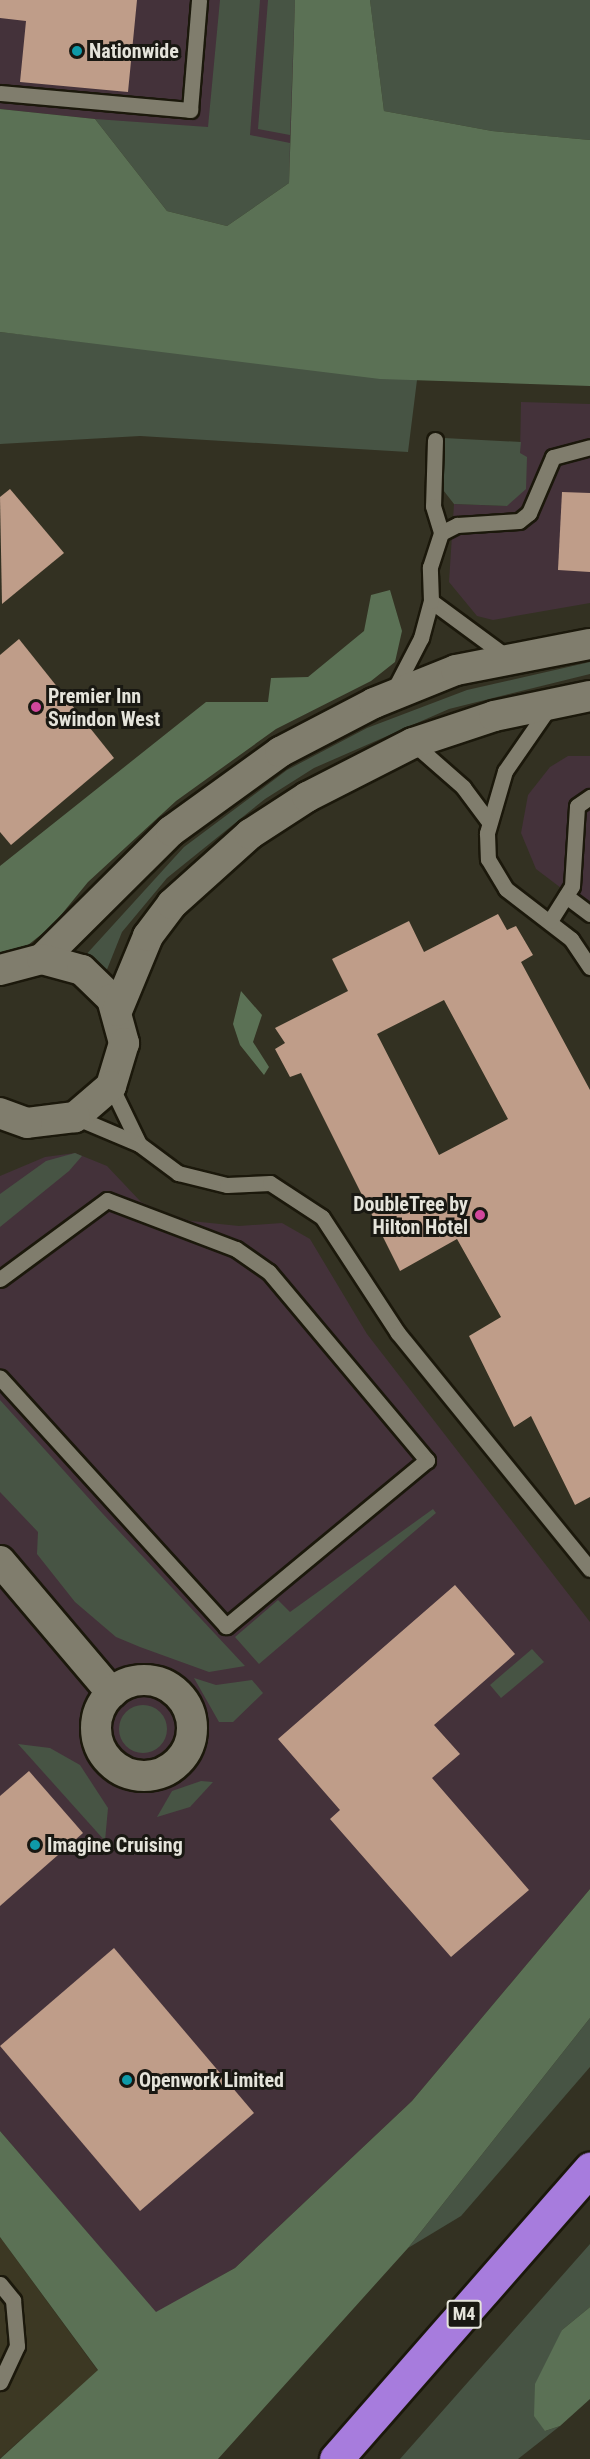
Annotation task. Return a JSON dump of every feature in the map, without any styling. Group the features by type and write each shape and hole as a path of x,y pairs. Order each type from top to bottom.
{"highway":[{"name":"M4","path":"336,2459 590,2169"}],"street":[{"path":"42,959 171,831 225,789 280,752 391,695 507,657 590,644"},
{"path":"117,1011 148,936 205,873 307,797 413,743 553,703 590,696"},
{"path":"0,970 42,959 82,970 99,982 117,1011 124,1043 111,1086 75,1117 13,1118 0,1138"},
{"path":"0,1561 112,1693"}],"lane":[{"path":"0,93 190,110 199,0"},
{"path":"391,695 411,662 431,601 430,567 441,533 434,506 435,440"},
{"path":"441,533 457,525 519,521 529,513 553,457 590,447"},
{"path":"431,601 507,657"},
{"path":"553,703 504,771 489,822 488,860 498,879 550,921 590,967"},
{"path":"413,743 463,787 489,822"},
{"path":"550,921 566,896 575,876 577,806 590,797"},
{"path":"566,896 590,914"},
{"path":"111,1086 139,1144"},
{"path":"75,1117 139,1144 165,1167 203,1180 270,1183 322,1216 398,1333 590,1569"},
{"path":"0,1278 107,1200 236,1249 269,1272 427,1460 226,1626 0,1378"},
{"path":"0,2284 13,2300 17,2346 0,2382"}],"shaded area":[{"path":"0,0 295,0 289,183 95,119 0,109"},
{"path":"521,402 590,404 590,603 493,620 477,616 449,582 454,504 507,506 520,453"},
{"path":"568,756 590,756 590,910 536,869 521,833 528,795 550,767"},
{"path":"75,1153 107,1166 141,1202 164,1212 191,1221 239,1226 282,1223 310,1239 367,1334 590,1622 590,1889 412,2101 235,2268 156,2313 0,2131 0,1176 45,1157"},
{"path":"0,2237 98,2371 0,2458"}],"green space":[{"path":"220,0 260,0 250,135 290,143 289,183 227,226 167,211 95,119 208,127"},
{"path":"268,0 295,0 290,135 258,129"},
{"path":"295,0 370,0 384,111 492,131 590,140 590,386 380,379 0,332 0,109 95,119 167,211 227,226 289,183"},
{"path":"370,0 590,0 590,140 492,131 384,111"},
{"path":"0,332 417,380 408,452 140,436 0,444"},
{"path":"444,438 521,442 520,453 527,457 526,489 507,506 454,504 440,486"},
{"path":"390,590 402,631 395,662 371,681 276,729 176,801 88,882 52,926 28,945 0,953 0,866 206,702 268,702 271,678 308,677 364,631 371,595"},
{"path":"590,662 590,674 449,709 314,768 265,799 167,878 122,932 106,972 83,958 184,847 287,770 367,728 467,690"},
{"path":"241,991 262,1015 253,1042 269,1067 264,1075 240,1045 233,1024"},
{"path":"75,1153 82,1156 69,1171 0,1227 0,1194 46,1161"},
{"path":"0,1400 245,1666 209,1672 140,1647 116,1637 75,1602 37,1554 38,1532 0,1492"},
{"path":"433,1509 436,1513 259,1664 235,1637 278,1600 290,1612"},
{"path":"532,1649 544,1662 501,1698 490,1685"},
{"path":"194,1678 216,1685 252,1680 263,1693 233,1722 219,1722"},
{"path":"138,1705 148,1705 160,1712 167,1724 167,1734 160,1746 148,1753 138,1753 123,1742 119,1734 119,1724 130,1709"},
{"path":"18,1744 50,1748 80,1765 108,1808 105,1841"},
{"path":"201,1781 213,1782 190,1807 157,1817 172,1791"},
{"path":"590,1889 590,2018 408,2248 218,2459 0,2459 98,2370 0,2237 0,2131 156,2312 235,2268 412,2101"},
{"path":"590,2018 590,2067 461,2216 408,2248"},
{"path":"590,2244 590,2307 562,2330 545,2431 560,2426 518,2459 400,2459"},
{"path":"590,2307 590,2399 560,2426 545,2431 534,2416 535,2384 562,2330"}],"building":[{"name":"Nationwide","path":"0,0 137,0 128,92 20,82 26,21 0,18"},
{"path":"10,489 64,553 2,604 0,497"},
{"path":"562,492 590,493 590,572 558,570"},
{"name":"Premier Inn Swindon West","path":"19,639 114,758 11,845 0,832 0,655"},
{"name":"DoubleTree by Hilton Hotel","path":"498,914 507,930 516,926 533,955 521,962 590,1090 590,1497 575,1505 531,1416 514,1427 469,1336 501,1317 457,1239 400,1271 301,1073 290,1077 275,1049 285,1043 275,1028 348,991 332,959 409,921 424,952","holes":["444,1000 508,1119 439,1155 377,1034"]},
{"path":"455,1585 515,1654 434,1725 460,1754 432,1778 529,1890 451,1957 330,1819 340,1810 278,1739"},
{"name":"Imagine Cruising","path":"29,1771 83,1833 0,1906 0,1796"},
{"name":"Openwork Limited","path":"114,1948 254,2113 140,2211 0,2046"}],"place":[{"name":"Nationwide","path":"77,51"},
{"name":"Premier Inn Swindon West","path":"36,707"},
{"name":"DoubleTree by Hilton Hotel","path":"480,1215"},
{"name":"Imagine Cruising","path":"35,1845"},
{"name":"Openwork Limited","path":"127,2080"}]}
